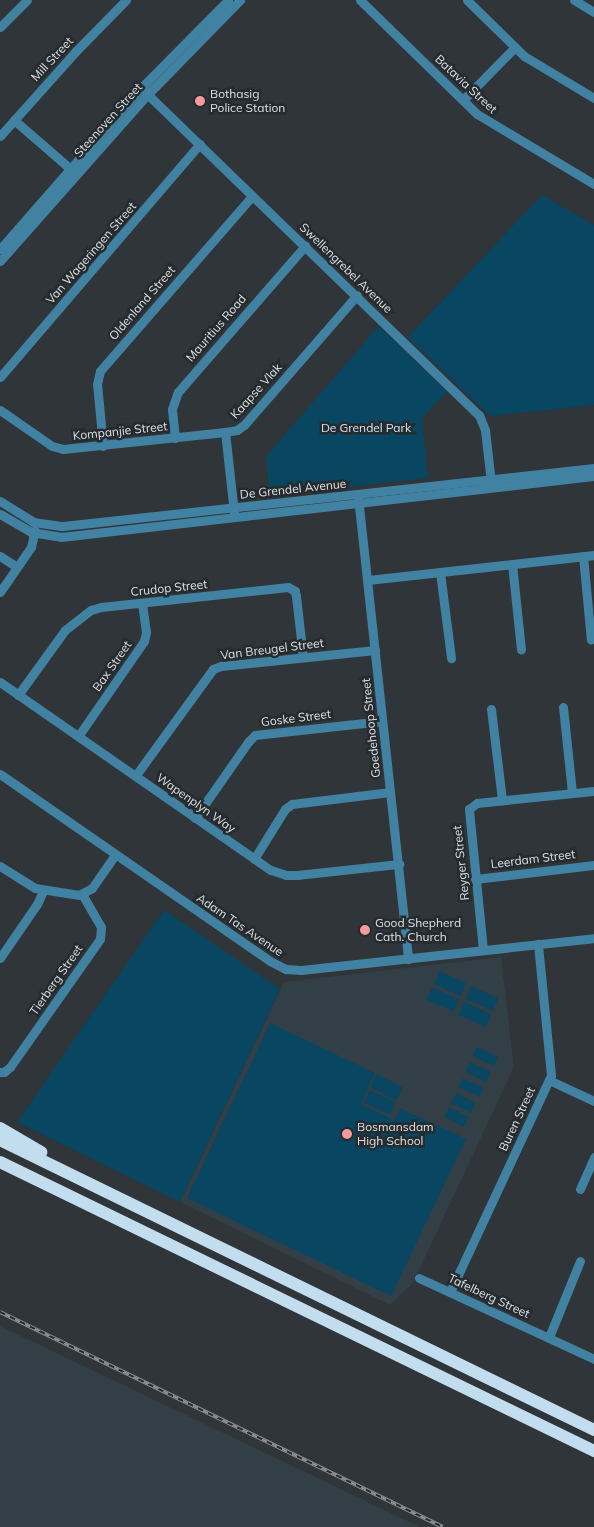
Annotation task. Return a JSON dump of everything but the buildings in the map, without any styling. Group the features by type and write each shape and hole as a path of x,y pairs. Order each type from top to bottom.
{"highway":[{"path":"0,1128 70,1167 87,1181"},
{"path":"0,1140 594,1430"},
{"path":"0,1162 594,1451"}],"street":[{"path":"0,27 27,0"},
{"name":"Mill Street","path":"0,136 74,52 126,0"},
{"name":"Steenoven Street","path":"0,249 228,0"},
{"name":"Steenoven Street","path":"145,90 240,0"},
{"name":"Batavia Street","path":"360,0 486,121 594,184"},
{"path":"467,0 533,63 594,98"},
{"path":"574,0 594,12"},
{"path":"463,100 515,47"},
{"name":"Swellengrebel Avenue","path":"145,90 252,196 479,414 485,430 491,488"},
{"path":"14,120 73,171"},
{"name":"Van Wageringen Street","path":"0,377 200,144"},
{"name":"Steenoven Street","path":"0,261 73,171"},
{"name":"Oldenland Street","path":"103,446 97,384 100,371 252,196"},
{"name":"Mauritius Road","path":"175,438 172,409 178,392 305,246"},
{"name":"Kaapse Vlak","path":"233,512 225,432 238,430 244,425 357,295"},
{"name":"Kompanjie Street","path":"0,410 55,448 69,449 103,446 225,432"},
{"name":"De Grendel Avenue","path":"359,498 490,478 594,468"},
{"name":"De Grendel Avenue","path":"0,501 28,520 53,526 233,512 359,498 491,488 594,476"},
{"name":"Goedehoop Street","path":"359,498 408,959"},
{"name":"De Grendel Avenue","path":"0,514 35,534 57,537 233,512"},
{"path":"0,592 31,547 35,534 34,527 28,520"},
{"path":"35,534 42,528 53,526"},
{"path":"368,580 594,555"},
{"path":"0,556 17,567"},
{"path":"583,556 591,640"},
{"path":"512,564 521,650"},
{"path":"440,572 450,658"},
{"name":"Crudop Street","path":"18,695 61,635 83,615 101,607 288,587 294,591 296,596 303,657"},
{"name":"Bax Street","path":"78,735 144,641 146,632 142,604"},
{"name":"Van Breugel Street","path":"136,776 213,669 221,666 375,650"},
{"name":"Wapenplyn Way","path":"0,682 271,870 286,875 399,864"},
{"path":"563,707 572,793"},
{"path":"491,709 502,800"},
{"name":"Goske Street","path":"195,818 248,742 255,735 382,721"},
{"name":"Adam Tas Avenue","path":"0,774 280,967 301,970 594,938"},
{"name":"Reyger Street","path":"483,950 469,809 477,803 594,791"},
{"path":"254,859 285,810 292,804 390,792"},
{"path":"0,866 27,885 44,891 72,896 82,894 92,888 115,855"},
{"name":"Leerdam Street","path":"475,879 594,865"},
{"path":"0,958 44,891"},
{"name":"Tierberg Street","path":"0,1072 4,1072 10,1067 100,939 101,927 82,894"},
{"name":"Buren Street","path":"450,1292 548,1080 551,1069 538,944"},
{"path":"548,1080 594,1101"},
{"path":"580,1189 594,1157"},
{"path":"549,1337 580,1261"},
{"name":"Tafelberg Street","path":"419,1278 594,1359"}],"shaded area":[{"name":"Bosmansdam High School","path":"501,957 514,1067 413,1283 390,1305 180,1202 284,982"},
{"path":"0,1326 420,1527 0,1527"}],"green space":[{"path":"542,195 594,225 594,405 490,416 408,337"},
{"name":"De Grendel Park","path":"379,326 447,392 422,418 428,478 270,495 266,459 268,454"},
{"path":"164,910 280,989 180,1202 17,1122"},
{"path":"440,971 466,983 460,996 434,984"},
{"path":"471,986 498,998 493,1011 465,999"},
{"path":"432,987 459,999 454,1012 426,1000"},
{"path":"464,1002 491,1014 486,1027 458,1015"},
{"path":"270,1023 375,1073 361,1104 394,1120 400,1108 466,1139 391,1296 187,1198"},
{"path":"477,1047 498,1057 494,1066 473,1056"},
{"path":"470,1062 491,1072 486,1082 465,1072"},
{"path":"377,1074 403,1087 396,1101 370,1087"},
{"path":"463,1078 484,1088 480,1097 459,1087"},
{"path":"370,1090 396,1102 390,1115 364,1103"},
{"path":"456,1093 476,1103 471,1113 451,1103"},
{"path":"449,1107 469,1117 464,1127 444,1117"}],"railway":[{"path":"0,1312 442,1527"}],"place":[{"name":"Bothasig Police Station","path":"200,101"},
{"name":"Good Shepherd Cath. Church","path":"365,930"},
{"name":"Bosmansdam High School","path":"347,1134"}]}
